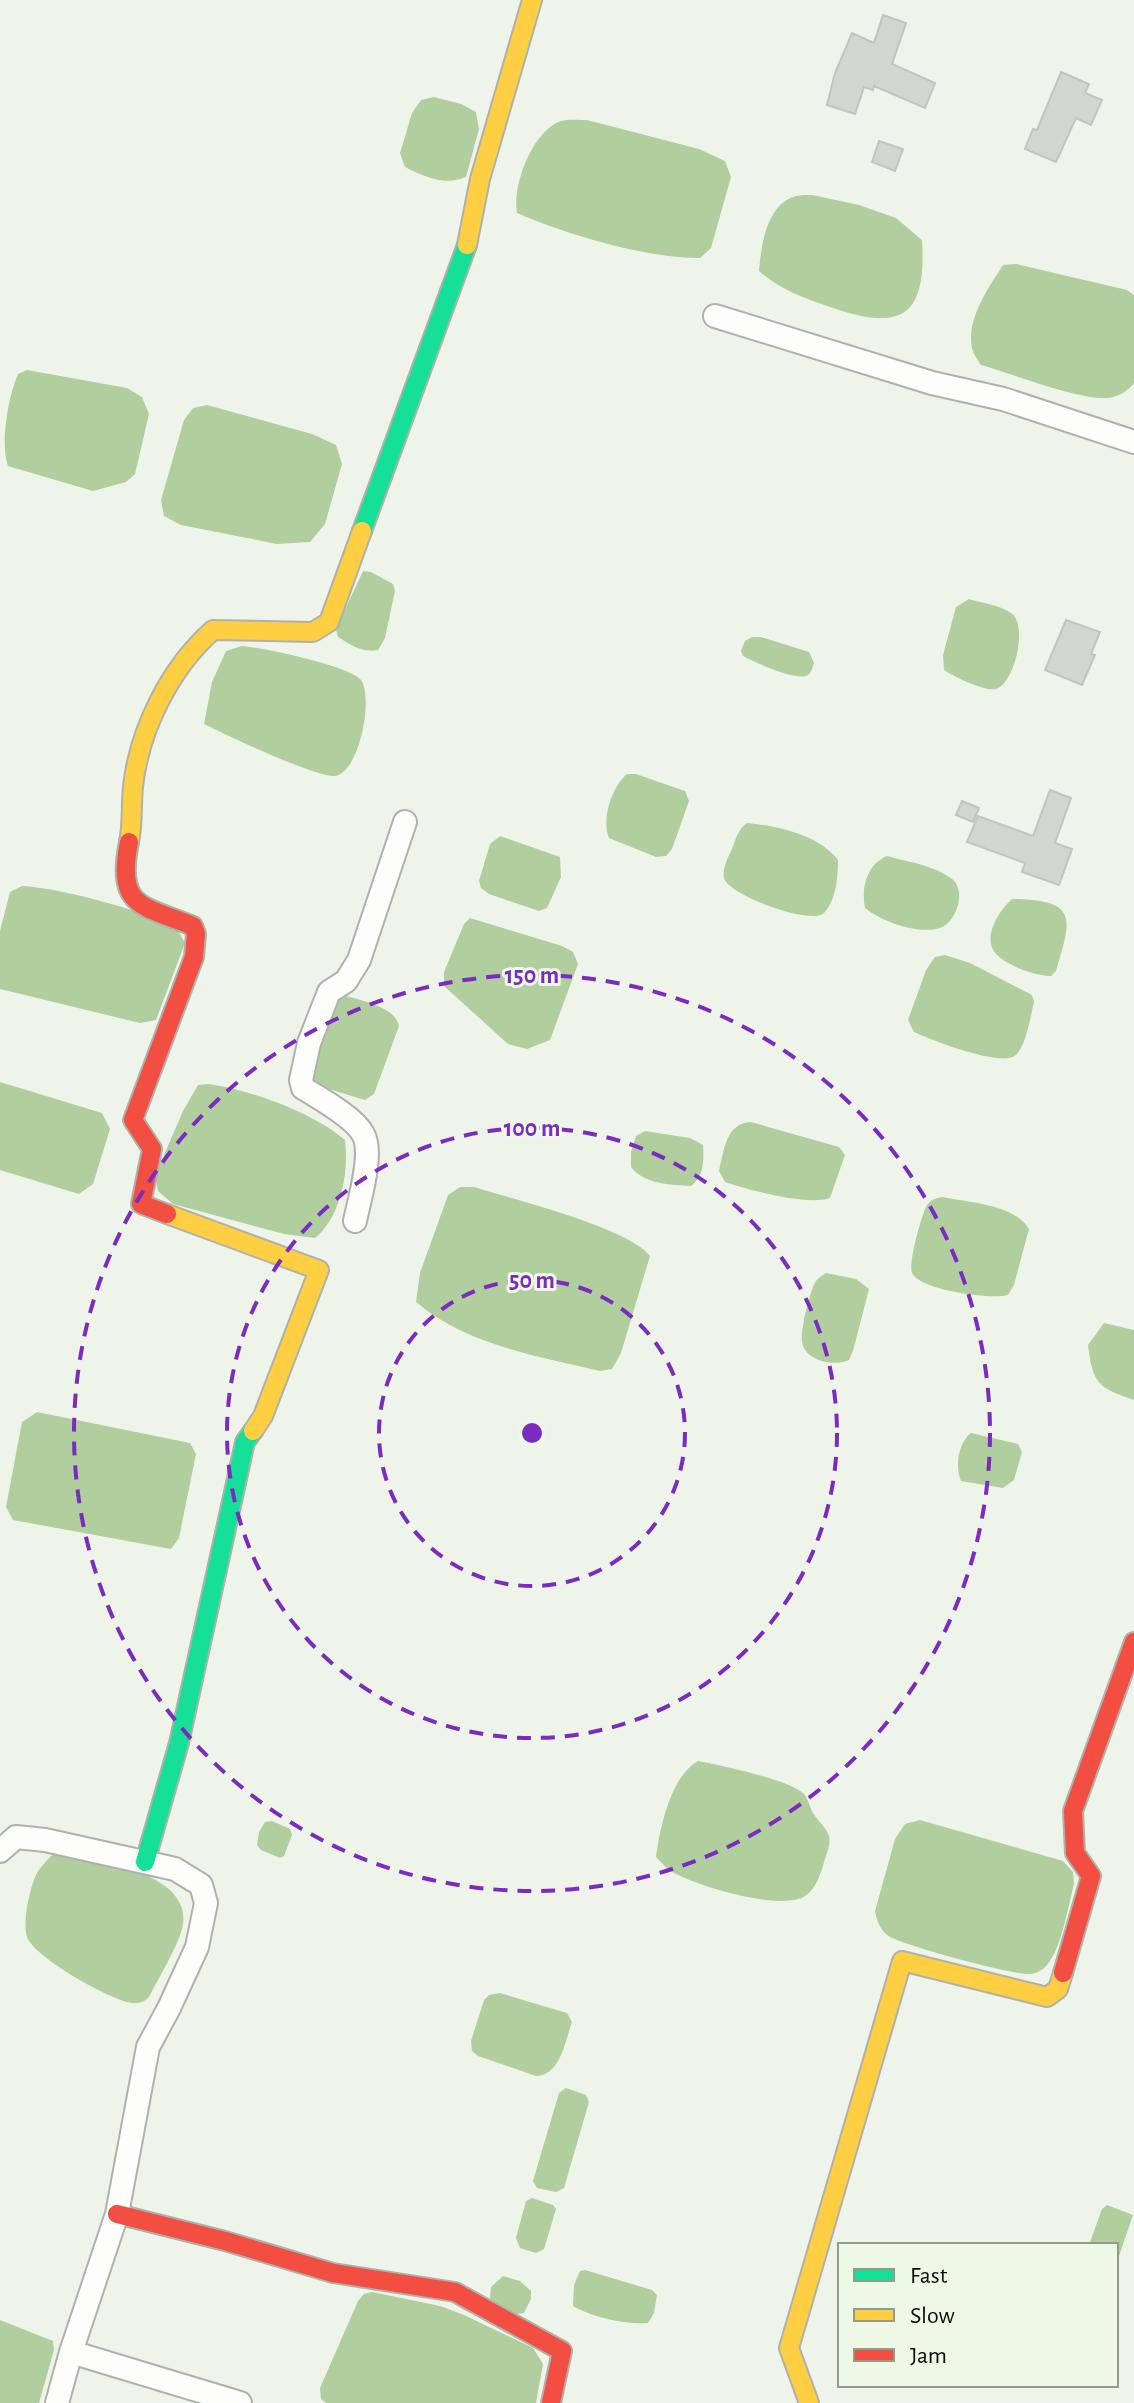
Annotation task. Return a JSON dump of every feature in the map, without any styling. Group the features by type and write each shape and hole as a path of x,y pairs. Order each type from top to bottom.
{"street":[{"path":"145,1862 179,1743 245,1442 263,1416 319,1270 141,1204 152,1149 133,1120 194,957 196,934 193,926 142,906 131,895 126,879 127,852 133,824 132,785 150,722 185,658 202,637 213,630 313,632 329,622 466,248 480,179 532,0"},
{"path":"715,316 932,383 1003,399 1134,442"},
{"path":"355,1221 364,1173 364,1134 339,1111 303,1088 301,1080 309,1043 329,992 346,981 359,960 405,822"},
{"path":"809,2403 789,2348 902,1961 1047,1997 1058,1989 1091,1876 1075,1853 1073,1811 1134,1642"},
{"path":"0,1851 16,1837 45,1840 175,1869 201,1885 206,1903 197,1947 148,2047 117,2214 57,2403"},
{"path":"117,2214 225,2241 333,2273 455,2292 562,2351 551,2403"},
{"path":"71,2352 240,2403"}],"shaded area":[{"path":"434,97 461,104 476,112 479,129 466,177 458,180 428,177 405,167 400,153 412,113 421,100"},
{"path":"587,120 699,149 725,161 731,177 711,248 700,258 631,250 517,213 521,175 541,136 561,121"},
{"path":"812,195 859,205 896,218 922,240 920,286 914,302 904,312 892,317 875,318 855,314 793,293 759,271 767,229 777,209 793,197"},
{"path":"1016,264 1127,290 1134,295 1134,383 1129,389 1112,397 1095,398 981,365 972,348 975,315 1003,265"},
{"path":"27,370 127,388 142,397 149,414 135,474 126,482 93,491 8,466 5,434 8,408 18,374"},
{"path":"207,405 312,434 336,445 342,464 325,524 310,542 277,544 181,525 164,516 161,500 184,420 193,408"},
{"path":"363,571 393,584 395,591 385,638 378,650 352,645 338,637 336,629"},
{"path":"969,599 1011,613 1019,629 1013,666 1003,685 996,689 977,686 944,670 943,655 956,607"},
{"path":"752,637 809,652 814,663 810,673 803,676 786,674 743,656 741,651 745,641"},
{"path":"242,646 322,663 360,679 366,699 365,714 358,747 344,771 335,776 310,770 204,724 212,682 226,651"},
{"path":"627,774 636,774 685,791 689,801 672,849 666,856 656,857 609,838 606,822 609,804"},
{"path":"747,823 784,829 809,838 838,860 834,895 824,913 804,915 771,907 729,885 724,878 725,867 741,828"},
{"path":"500,836 560,857 561,877 547,908 539,911 489,894 481,888 479,881 490,844"},
{"path":"887,856 929,867 952,879 957,885 959,900 949,922 936,929 909,928 890,922 865,908 867,878 875,865"},
{"path":"22,886 99,901 175,925 185,943 156,1020 140,1023 0,989 0,931 10,892"},
{"path":"1012,899 1050,903 1065,916 1065,938 1056,971 1051,976 1016,967 994,951 991,944 993,925"},
{"path":"470,918 573,952 578,964 550,1040 527,1049 508,1044 444,986 444,972 464,924"},
{"path":"945,955 970,963 1032,995 1034,1002 1028,1030 1016,1055 1009,1058 982,1056 914,1032 908,1020 926,970 935,957"},
{"path":"343,995 384,1009 399,1026 374,1094 365,1100 322,1087 311,1076 334,998"},
{"path":"0,1082 102,1113 110,1129 93,1184 79,1194 0,1170"},
{"path":"198,1085 243,1091 280,1104 316,1120 345,1140 346,1166 341,1193 331,1218 315,1238 284,1234 173,1204 158,1191 155,1176 183,1111"},
{"path":"751,1122 839,1147 845,1155 830,1198 793,1199 725,1182 719,1171 731,1132"},
{"path":"645,1131 690,1138 703,1145 701,1173 691,1186 666,1184 636,1173 631,1167 631,1152 636,1136"},
{"path":"460,1187 474,1187 595,1225 638,1245 650,1256 621,1353 612,1369 600,1371 480,1339 436,1317 416,1302 420,1273 448,1195"},
{"path":"943,1197 1002,1209 1013,1214 1029,1229 1014,1285 1008,1295 972,1295 941,1289 917,1279 912,1273 914,1250 927,1205"},
{"path":"826,1273 856,1279 869,1289 853,1351 849,1360 843,1362 814,1358 804,1349 802,1342 811,1293 816,1281"},
{"path":"1104,1323 1134,1330 1134,1400 1105,1387 1095,1376 1088,1345"},
{"path":"37,1412 190,1443 196,1454 179,1538 171,1549 13,1520 6,1507 22,1422"},
{"path":"971,1433 1018,1444 1022,1452 1014,1480 1003,1488 961,1481 959,1455"},
{"path":"698,1761 770,1778 804,1794 829,1839 820,1874 809,1893 793,1900 777,1901 737,1895 680,1876 656,1857 668,1803 681,1778"},
{"path":"920,1820 1063,1861 1073,1872 1074,1884 1063,1930 1055,1953 1043,1969 1032,1974 984,1966 917,1947 884,1932 875,1911 895,1839 905,1824"},
{"path":"272,1821 290,1829 292,1835 284,1856 280,1858 257,1845 265,1822"},
{"path":"65,1851 122,1866 161,1883 175,1895 183,1910 182,1929 176,1946 149,1997 143,2001 122,2000 91,1986 44,1956 27,1937 26,1914 35,1877 55,1852"},
{"path":"500,1993 567,2013 572,2022 561,2056 551,2070 536,2076 478,2056 472,2051 471,2041 484,2000 489,1995"},
{"path":"566,2088 586,2095 589,2102 564,2188 556,2192 537,2188 533,2181 559,2093"},
{"path":"532,2198 556,2209 544,2249 536,2253 520,2248 516,2238 526,2201"},
{"path":"1107,2205 1133,2215 1118,2259 1118,2243 1090,2243 1102,2209"},
{"path":"580,2271 652,2290 657,2295 654,2313 648,2323 609,2319 573,2306 574,2285"},
{"path":"503,2276 520,2281 531,2291 531,2299 524,2313 517,2314 490,2299 491,2287"},
{"path":"372,2292 440,2306 533,2348 543,2364 536,2403 326,2403 321,2399 320,2388 358,2301 364,2294"},
{"path":"0,2320 53,2341 54,2350 39,2403 0,2403"}],"building":[{"path":"883,15 906,23 892,64 935,83 925,108 874,86 873,90 864,87 855,114 827,105 835,73 852,33 874,43"},
{"path":"1061,72 1089,84 1085,93 1102,100 1091,125 1076,118 1056,162 1025,149 1033,129 1037,130"},
{"path":"879,141 903,149 895,171 872,162"},
{"path":"1066,620 1100,632 1091,654 1095,655 1082,685 1045,670"},
{"path":"1050,790 1071,798 1055,843 1072,849 1059,885 1022,872 1025,863 967,842 978,816 1033,836"},
{"path":"962,801 979,808 973,822 956,815"}],"traffic: fast":[{"path":"362,531 467,245"},
{"path":"145,1862 179,1743 245,1442 253,1431"}],"traffic: slow":[{"path":"467,245 480,179 532,0"},
{"path":"129,842 133,787 142,744 159,701 183,663 213,630 313,632 329,622 362,531"},
{"path":"167,1214 319,1270 263,1416 253,1431"},
{"path":"809,2403 789,2348 902,1961 1047,1997 1058,1989 1063,1973"}],"traffic: jam":[{"path":"129,842 126,880 130,892 147,908 193,926 196,934 194,957 133,1120 152,1149 141,1204 167,1214"},
{"path":"1063,1973 1091,1876 1075,1853 1073,1811 1134,1642"},
{"path":"117,2214 225,2241 333,2273 455,2292 562,2351 551,2403"}]}
